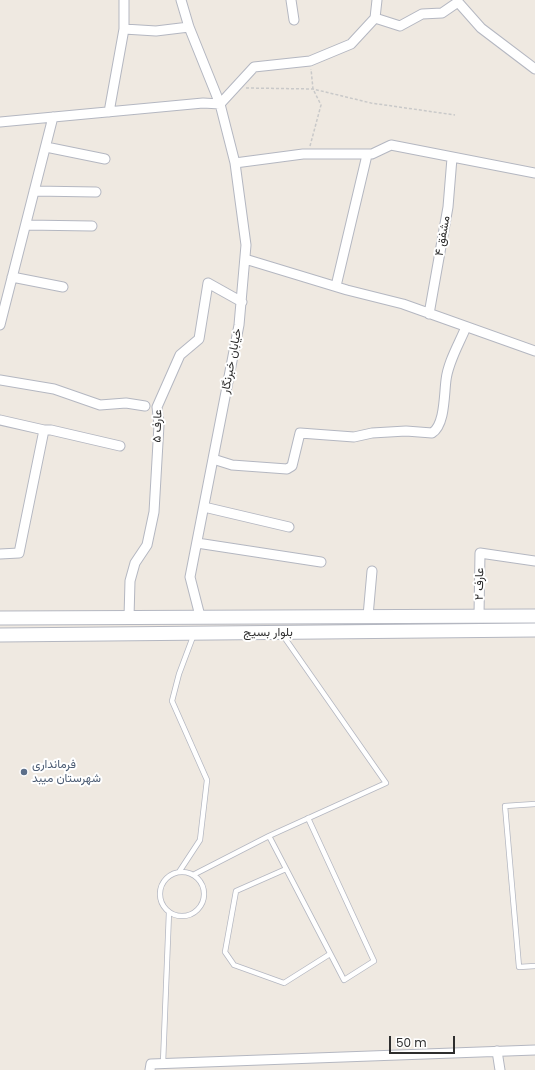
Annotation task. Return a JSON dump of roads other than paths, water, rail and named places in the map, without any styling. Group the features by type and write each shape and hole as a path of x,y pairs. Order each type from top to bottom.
{"main road":[{"name":"بلوار بسیج","path":"0,618 410,615 535,616"},
{"path":"410,615 410,632"},
{"name":"بلوار بسیج","path":"0,634 535,630"}],"street":[{"path":"109,112 124,29 124,0"},
{"name":"خیابان خبرنگار","path":"180,0 189,27 220,104 235,163 246,245 239,325 190,577 200,616"},
{"path":"291,0 294,20"},
{"path":"0,122 203,103 220,104 254,67 310,61 351,44 375,18 376,0"},
{"path":"375,18 400,26 422,14 442,13 458,2 481,28 535,68"},
{"path":"124,29 156,31 189,27"},
{"path":"0,325 54,117"},
{"path":"235,163 307,154 372,154 391,146 535,173"},
{"path":"46,147 105,159"},
{"path":"336,286 367,154"},
{"name":"مشفق ۴","path":"429,314 448,207 452,158"},
{"path":"34,191 96,192"},
{"path":"26,225 92,226"},
{"path":"245,259 404,304 535,351"},
{"path":"12,277 63,288"},
{"name":"عارف ۵","path":"129,617 130,581 135,563 147,545 154,512 159,425 157,407 180,355 199,339 208,283 242,302"},
{"path":"213,459 232,465 287,469 292,466 300,433 354,436 372,433 432,433 439,425 448,371 466,327"},
{"path":"0,380 54,389 100,405 126,403 145,406"},
{"path":"0,420 120,446"},
{"path":"0,554 19,553 44,430"},
{"path":"204,507 289,527"},
{"path":"197,543 321,562"},
{"name":"عارف ۲","path":"479,615 480,553 535,561"},
{"path":"368,616 372,572"},
{"path":"150,1070 151,1064 163,1063 535,1050"},
{"path":"497,1051 500,1070"}],"lane":[{"path":"194,875 203,887 203,902 199,908 186,916 178,916 169,912 162,904 160,891 166,878 179,872 200,840 207,780 172,701 179,674 195,633"},
{"path":"179,872 194,875 269,836 386,783 282,633"},
{"path":"535,804 504,806 519,967 535,966"},
{"path":"269,836 344,980 374,961 308,818"},
{"path":"286,869 236,891 224,952 234,964 284,982 330,954"},
{"path":"163,1063 169,912"}],"place":[{"name":"فرمانداری شهرستان میبد","path":"24,772"}]}
